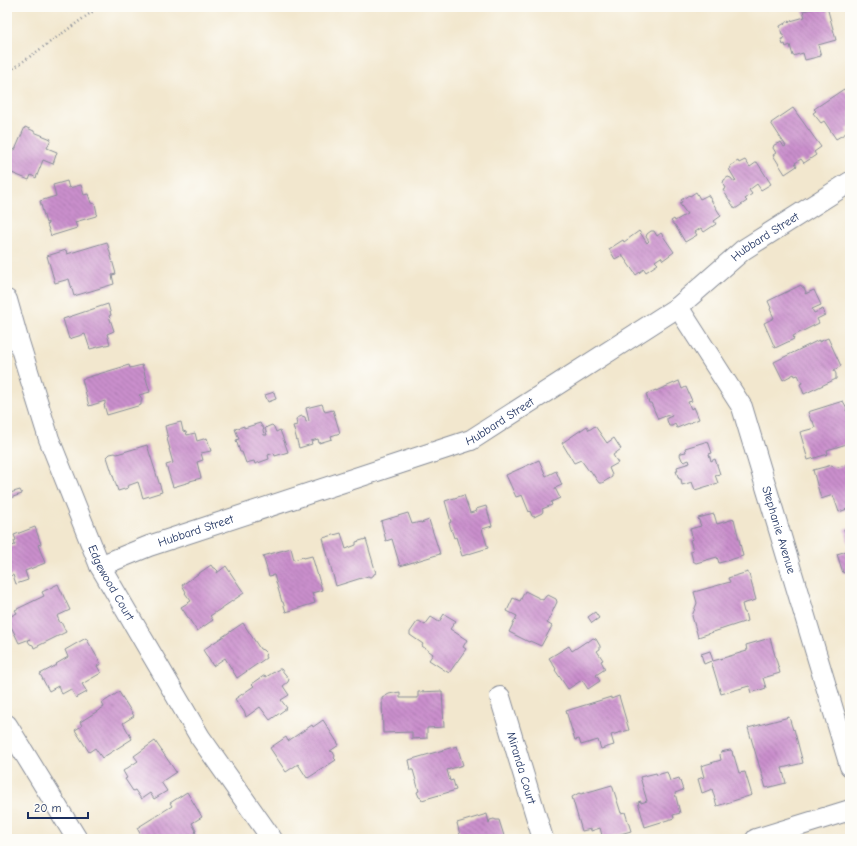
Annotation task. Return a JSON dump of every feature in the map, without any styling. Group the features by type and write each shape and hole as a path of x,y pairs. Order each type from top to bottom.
{"street":[{"name":"Hubbard Street","path":"100,566 149,546 472,440 678,307 743,250 850,182"},
{"name":"Edgewood Court","path":"7,300 49,439 100,566 200,737 272,839"},
{"name":"Stephanie Avenue","path":"678,307 742,407 850,766"},
{"name":"Miranda Court","path":"500,697 543,839"},
{"path":"7,725 77,839"},
{"path":"756,839 850,810"}],"path":[{"path":"7,73 98,7"}],"building":[{"path":"827,7 836,40 818,45 821,56 805,60 803,53 793,56 790,45 786,47 785,44 783,45 781,39 784,39 780,26 787,22 805,17 803,11"},
{"path":"844,89 849,96 850,95 850,126 846,129 848,132 836,139 824,121 821,123 813,113 816,111 814,109"},
{"path":"793,108 821,147 814,152 816,155 804,163 801,159 795,163 797,166 785,174 773,155 776,153 773,148 774,145 781,142 784,147 786,146 771,123"},
{"path":"25,127 51,139 47,148 57,152 53,164 43,160 36,178 31,175 29,180 7,171 7,152 9,148 15,150"},
{"path":"745,160 750,167 757,162 771,184 761,190 757,184 749,190 752,194 745,199 747,201 735,209 723,190 726,188 723,183 728,177 734,182 736,181 729,169 731,168 730,166 738,161 739,163"},
{"path":"67,181 69,188 81,185 84,195 88,194 91,203 95,204 97,213 96,216 75,222 77,228 51,236 47,224 48,222 46,223 40,201 56,196 53,185"},
{"path":"696,192 700,199 708,195 721,216 714,221 716,224 704,232 701,228 695,232 697,235 685,242 671,221 674,219 675,221 687,214 679,203 682,202 681,200"},
{"path":"639,231 647,243 649,241 646,237 647,234 651,231 654,231 657,236 661,233 674,252 663,260 661,257 655,261 658,264 646,272 644,269 636,275 622,255 615,259 609,249 623,240 624,242"},
{"path":"107,242 116,274 112,275 114,284 74,296 69,279 55,283 47,256 66,250 67,254"},
{"path":"801,285 806,292 805,294 814,290 821,305 812,309 814,313 823,309 825,315 817,319 819,323 793,336 794,339 775,348 764,323 774,318 768,301"},
{"path":"108,304 111,315 109,316 114,331 107,334 110,344 90,349 85,334 69,339 63,319"},
{"path":"828,338 841,366 834,370 836,379 804,394 800,384 802,383 798,375 795,376 794,374 783,380 774,362 819,340 819,342"},
{"path":"129,365 130,368 142,365 150,392 139,395 142,400 141,405 107,415 104,405 105,401 89,406 82,379"},
{"path":"679,381 682,389 686,387 692,401 688,402 691,409 694,407 699,419 677,428 675,424 669,426 667,418 672,416 671,414 658,419 646,394"},
{"path":"274,392 276,399 268,402 265,395"},
{"path":"843,401 847,408 846,411 850,409 850,443 827,450 828,454 808,460 800,432 815,428 808,412"},
{"path":"322,404 325,412 333,410 340,433 331,436 332,439 319,443 318,439 311,441 312,444 299,448 293,426 297,425 297,418 302,416 305,417 306,422 309,421 306,408"},
{"path":"181,422 183,431 186,432 187,435 195,433 197,441 207,438 211,451 201,453 203,460 197,462 201,478 173,487 166,465 173,463 165,426"},
{"path":"260,423 264,429 264,435 267,435 265,429 272,425 276,432 280,430 288,452 275,456 274,453 268,455 269,459 255,464 254,461 246,463 236,440 239,439 235,429"},
{"path":"587,426 589,430 595,426 607,443 614,438 621,449 613,455 618,463 609,468 612,477 602,483 599,483 581,460 574,463 562,443"},
{"path":"708,441 712,453 709,454 711,461 715,459 720,474 715,475 718,483 695,490 692,482 682,485 681,479 679,479 676,471 678,471 677,467 690,463 689,460 684,462 682,460 680,455 681,453 686,452 685,448"},
{"path":"147,445 162,492 143,498 138,482 127,486 128,488 118,491 107,457 110,454 117,454"},
{"path":"539,460 546,476 556,471 562,485 555,488 560,498 551,502 552,505 542,509 542,513 534,517 530,511 529,512 522,495 516,497 506,475"},
{"path":"850,464 850,508 839,512 833,495 821,499 813,470 832,465 834,468"},
{"path":"7,483 10,493 20,490 22,494 7,499"},
{"path":"464,495 470,513 477,511 476,509 486,506 492,526 482,529 488,548 462,556 456,537 454,538 449,523 451,522 445,501"},
{"path":"408,513 412,524 429,520 440,554 400,566 392,539 386,541 381,521"},
{"path":"714,514 717,524 734,519 743,556 719,563 717,557 696,563 693,561 691,553 693,550 690,540 693,539 690,529 701,526 698,518"},
{"path":"35,527 41,544 38,545 45,563 25,571 28,580 16,584 13,575 7,577 7,548 15,545 14,541 16,540 14,535"},
{"path":"850,527 850,543 848,543 844,529"},
{"path":"341,533 346,549 356,545 356,542 366,539 376,573 373,576 368,576 336,586 323,538"},
{"path":"291,548 294,560 312,556 322,590 312,593 315,603 286,612 274,575 269,576 263,556"},
{"path":"850,550 850,571 843,573 837,554"},
{"path":"211,565 218,571 217,573 226,566 244,593 210,616 213,620 197,631 181,607 191,601 185,593 186,592 182,585"},
{"path":"748,572 756,600 742,604 747,621 698,637 692,616 697,603 694,592 730,582 728,578"},
{"path":"58,584 70,610 57,616 66,632 34,648 28,641 30,639 19,643 7,618 17,613 15,610 44,596 42,592"},
{"path":"847,584 850,584 850,593"},
{"path":"525,591 543,600 548,595 556,599 557,602 547,623 552,626 541,646 509,632 517,616 507,611 513,598 520,601"},
{"path":"595,612 599,618 592,623 588,617"},
{"path":"444,614 456,621 450,629 467,640 463,647 466,649 449,673 429,660 433,654 422,646 423,644 410,635 410,632 417,622 419,621 425,625 431,617 439,622"},
{"path":"243,623 260,649 266,653 266,658 237,678 225,658 213,666 203,650"},
{"path":"86,638 101,664 97,666 101,673 82,684 87,692 76,698 71,689 62,694 58,686 49,691 40,674 68,657 65,650"},
{"path":"593,638 596,639 600,646 600,649 597,651 603,660 601,661 605,669 596,675 600,681 588,689 582,680 568,689 549,658 569,646 572,651"},
{"path":"770,638 780,673 763,678 766,688 751,693 749,686 721,694 711,661 704,664 701,654 710,651 713,661 747,651 746,645"},
{"path":"281,669 289,679 283,686 289,695 281,700 287,708 270,720 260,707 246,717 245,713 235,699 254,686 252,684 265,675 266,677"},
{"path":"442,691 444,727 427,728 427,738 412,739 412,732 383,733 382,698 389,694 400,692 400,698 418,698 418,692"},
{"path":"119,692 134,716 123,723 132,739 102,758 95,748 89,752 75,730 82,726 80,722 104,707 102,703"},
{"path":"619,696 629,730 611,735 614,745 601,749 598,740 581,745 579,739 575,740 566,711 611,697 611,699"},
{"path":"789,717 793,730 794,729 803,763 782,768 786,783 766,788 748,728"},
{"path":"323,720 339,745 330,751 333,752 336,760 308,778 298,764 286,772 270,748 286,737 288,741 312,725 313,727"},
{"path":"155,741 176,772 161,782 167,791 154,799 150,793 141,799 135,790 133,791 125,779 127,778 123,771 138,761 134,756"},
{"path":"457,746 463,765 447,770 450,781 453,780 456,790 422,800 417,792 419,791 409,760"},
{"path":"730,750 734,756 739,773 745,772 752,795 717,806 712,789 702,793 698,779 704,777 701,766 721,760 721,752"},
{"path":"667,772 670,781 679,778 683,790 675,793 680,813 673,815 674,818 645,827 638,802 641,801 641,803 647,801 640,777"},
{"path":"612,785 621,813 625,812 631,831 603,839 600,828 591,831 591,829 582,831 572,797 579,793 581,794"},
{"path":"187,792 202,817 192,823 199,839 145,839 142,837 137,828 172,806 170,803"},
{"path":"487,814 489,823 490,820 499,820 505,839 461,839 457,823"}]}
